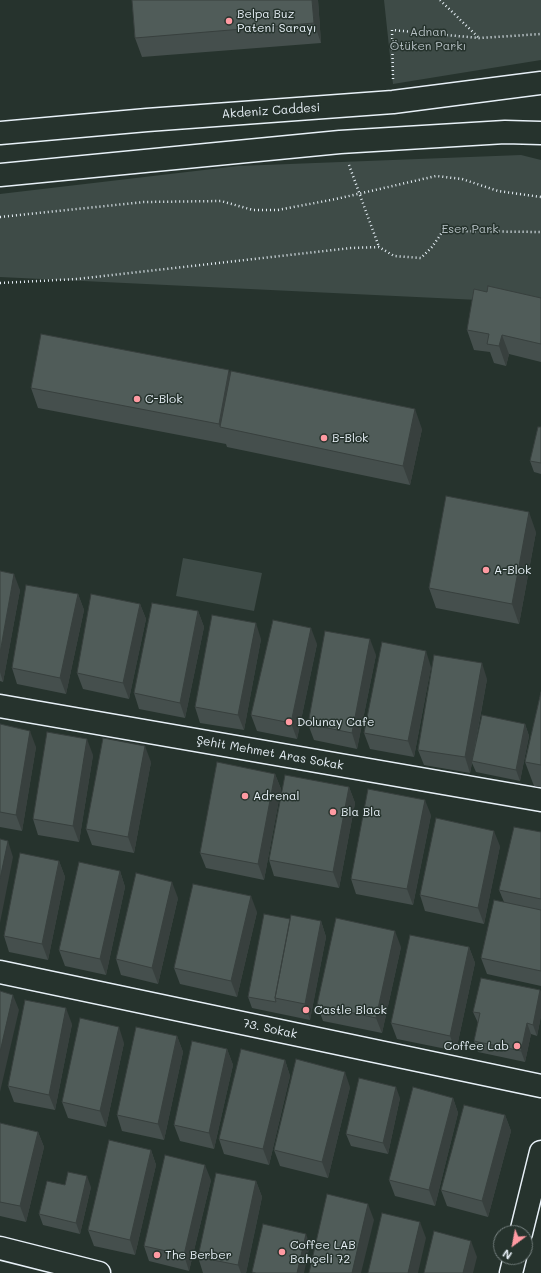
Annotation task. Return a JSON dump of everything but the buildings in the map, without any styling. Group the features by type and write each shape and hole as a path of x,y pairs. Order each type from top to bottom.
{"street":[{"name":"Akdeniz Caddesi","path":"0,133 147,120 393,102 541,83"},
{"path":"0,175 340,142 505,132 541,133"},
{"name":"Şehit Mehmet Aras Sokak","path":"0,706 541,800"},
{"name":"73. Sokak","path":"0,972 541,1086"},
{"path":"523,1225 541,1152"},
{"path":"0,1248 98,1273"}],"path":[{"path":"440,0 479,38"},
{"path":"393,102 392,30 479,38 541,34"},
{"path":"340,142 379,247"},
{"path":"0,217 144,202 221,200 253,210 278,210 359,194 436,176 462,179 498,191 541,197"},
{"path":"0,283 77,279 351,248 379,247 394,256 421,258 432,248 443,231 541,232"}],"green space":[{"name":"Adnan Ötüken Parkı","path":"384,0 541,0 541,60 393,84"},
{"name":"Eser Park","path":"521,155 541,160 541,303 0,277 0,194 238,166"},
{"path":"183,558 262,573 254,611 176,596"}],"place":[{"name":"Belpa Buz Pateni Sarayı","path":"229,21"},
{"name":"C-Blok","path":"137,399"},
{"name":"B-Blok","path":"324,438"},
{"name":"A-Blok","path":"486,570"},
{"name":"Dolunay Cafe","path":"289,722"},
{"name":"Adrenal","path":"245,796"},
{"name":"Bla Bla","path":"333,812"},
{"name":"Castle Black","path":"306,1010"},
{"name":"Coffee Lab","path":"517,1046"},
{"name":"Coffee LAB Bahçeli 72","path":"282,1252"},
{"name":"The Berber","path":"157,1255"}]}
